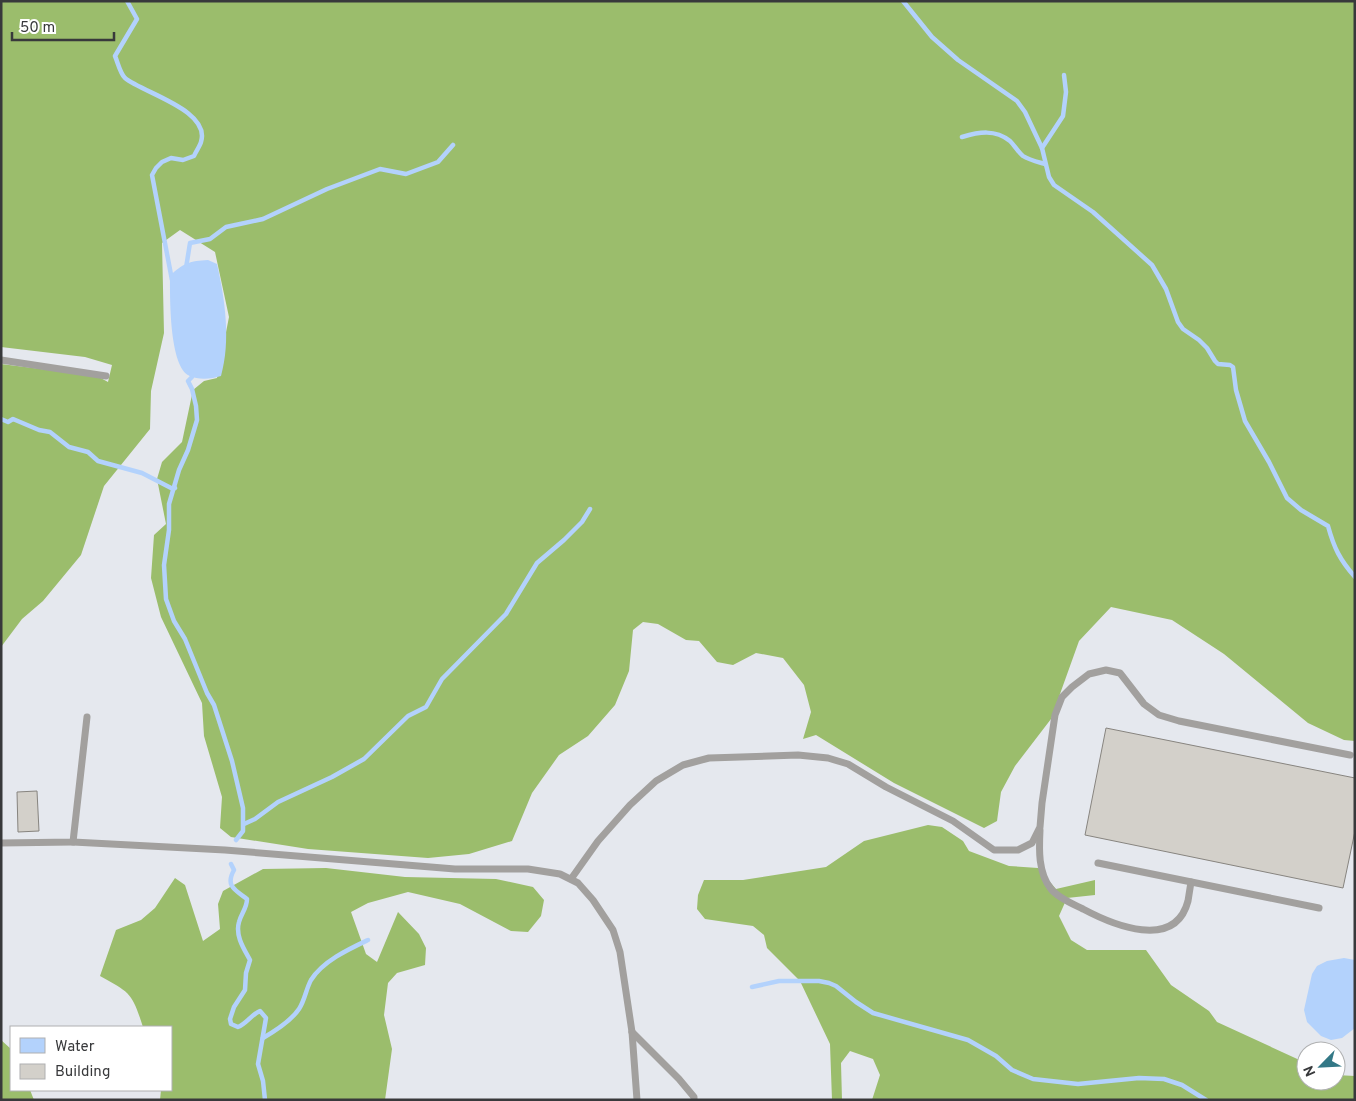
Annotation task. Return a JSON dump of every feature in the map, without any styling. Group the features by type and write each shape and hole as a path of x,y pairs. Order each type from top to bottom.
{"lane":[{"path":"1,360 106,376"},
{"path":"1191,882 1188,902 1182,913 1175,922 1159,931 1138,930 1097,916 1051,890 1039,855 1042,803 1055,716 1062,697 1072,687 1089,674 1106,670 1120,673 1144,704 1159,715 1179,721 1350,755"},
{"path":"73,842 87,717"},
{"path":"571,879 598,841 630,805 656,781 683,765 709,758 798,755 828,758 848,764 886,787 953,821 994,850 1018,850 1032,842 1040,827"},
{"path":"1,843 73,842 225,850 455,869 528,869 560,874 578,883 593,900 612,930 620,952 632,1032 636,1073 636,1100"},
{"path":"1098,863 1319,908"},
{"path":"632,1032 679,1079 694,1097 694,1100"}],"green space":[{"path":"1,1 1355,1 1355,741 1344,740 1308,723 1224,654 1172,620 1111,607 1079,641 1051,719 1015,766 1001,792 997,821 984,828 894,783 816,735 803,739 811,712 804,685 783,658 756,653 733,665 717,662 699,641 686,640 658,624 643,622 633,630 629,671 615,705 588,736 559,755 532,793 512,841 469,854 428,858 308,849 231,837 220,828 222,797 204,736 202,703 161,617 151,578 154,535 166,524 157,479 162,462 182,442 193,390 204,381 217,378 229,317 215,252 180,230 162,243 164,333 151,391 150,429 104,486 81,555 43,601 22,619 1,647 1,364 97,376 108,382 112,365 85,357 1,347"},
{"path":"928,825 942,827 963,841 969,851 1009,866 1038,868 1056,889 1095,880 1095,895 1067,898 1059,916 1071,940 1087,950 1146,950 1171,985 1209,1011 1217,1022 1296,1058 1296,1091 1346,1091 1346,1076 1355,1076 1355,1100 872,1100 880,1075 873,1059 850,1051 841,1063 842,1100 832,1100 830,1044 800,981 767,948 764,935 753,926 705,919 697,909 698,895 704,880 743,880 826,867 864,841"},
{"path":"326,868 405,877 496,879 533,887 544,900 541,916 528,932 511,931 460,904 408,892 368,903 351,912 366,954 377,962 398,912 419,934 426,948 425,965 397,973 388,983 384,1015 392,1049 385,1100 160,1100 161,1091 172,1091 172,1026 143,1026 133,1000 129,995 100,976 116,930 141,920 155,908 175,878 185,885 203,941 220,929 218,904 223,891 263,869"},
{"path":"1,1040 10,1048 10,1091 30,1091 34,1100 1,1100"}],"water":[{"path":"208,260 217,264 220,277 226,320 226,349 221,376 201,379 190,376 183,370 178,360 172,331 170,276 187,264"},
{"path":"1344,958 1355,960 1355,1028 1342,1038 1331,1040 1321,1036 1307,1022 1304,1010 1312,974 1317,966 1327,961"}],"building":[{"path":"1106,728 1355,778 1355,831 1343,888 1085,835"},
{"path":"37,791 39,831 18,832 17,792"}],"waterway":[{"path":"127,1 137,19 115,56 122,73 125,78 134,84 186,112 196,121 201,131 201,142 194,156 183,160 171,158 162,162 152,175 172,280"},
{"path":"903,1 932,37 958,60 1017,101 1025,112 1042,148 1049,177 1054,185 1093,212 1152,265 1166,289 1178,322 1183,329 1199,340 1218,364 1233,367 1236,390 1245,421 1287,498 1301,510 1328,526 1338,553 1355,577"},
{"path":"1042,148 1063,116 1066,92 1064,75"},
{"path":"962,137 981,133 993,133 1010,141 1023,156 1045,164"},
{"path":"186,268 190,243 210,239 226,227 263,219 327,189 380,169 406,174 438,162 453,145"},
{"path":"191,371 192,377 188,381 196,406 197,420 169,504 169,530 164,565 166,599 174,621 185,639 207,693 214,705 232,761 243,808 243,831 236,840"},
{"path":"1,419 8,422 13,419 39,430 50,432 69,447 88,452 98,461 142,473 173,489 175,488"},
{"path":"244,824 255,819 278,802 332,777 364,759 408,716 426,707 442,679 506,614 537,563 582,522 590,509"},
{"path":"231,864 234,870 231,875 231,884 235,890 247,899 239,922 238,932 250,960 246,973 245,990 234,1007 230,1019 231,1024 238,1027 260,1011 266,1018 258,1064 263,1081 265,1100"},
{"path":"263,1038 292,1018 303,1002 311,980 322,967 337,956 368,940"},
{"path":"752,987 779,981 819,981 829,983 873,1013 968,1040 996,1056 1012,1070 1033,1079 1078,1084 1139,1078 1164,1079 1182,1085 1206,1100"}]}
